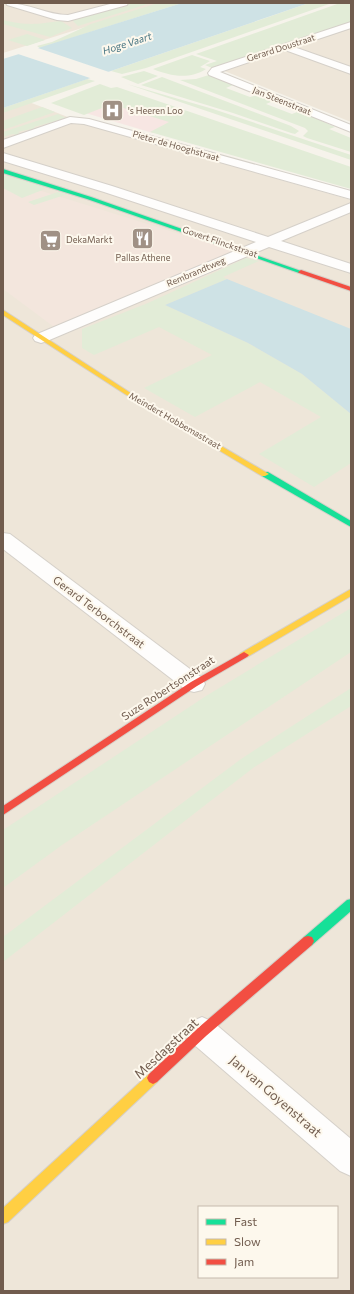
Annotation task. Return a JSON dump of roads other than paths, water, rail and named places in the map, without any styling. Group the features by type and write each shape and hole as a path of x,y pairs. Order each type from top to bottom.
{"street":[{"path":"10,3 60,18 68,18 124,3"},
{"name":"Gerard Doustraat","path":"213,73 216,70 351,25"},
{"path":"285,47 351,72"},
{"name":"Jan Steenstraat","path":"213,73 351,129"},
{"name":"Pieter de Hooghstraat","path":"3,144 70,120 85,121 351,196"},
{"name":"Govert Flinckstraat","path":"3,157 108,189 351,269"},
{"name":"Govert Flinckstraat","path":"3,171 89,198 351,288"},
{"path":"89,198 108,189"},
{"name":"Rembrandtweg","path":"41,338 351,207"},
{"name":"Meindert Hobbemastraat","path":"3,312 127,393 351,524"},
{"name":"Gerard Terborchstraat","path":"3,539 194,684"},
{"name":"Suze Robertsonstraat","path":"3,811 194,684 351,592"},
{"name":"Mesdagstraat","path":"3,1217 202,1032 351,904"},
{"name":"Jan van Goyenstraat","path":"202,1032 351,1160"}],"water":[{"name":"Hoge Vaart","path":"182,3 309,3 3,108 3,59"},
{"path":"227,279 351,329 351,414 302,374 248,343 165,305"}],"place":[{"name":"'s Heeren Loo","path":"112,111"},
{"name":"Pallas Athene","path":"143,239"},
{"name":"DekaMarkt","path":"50,240"}]}
